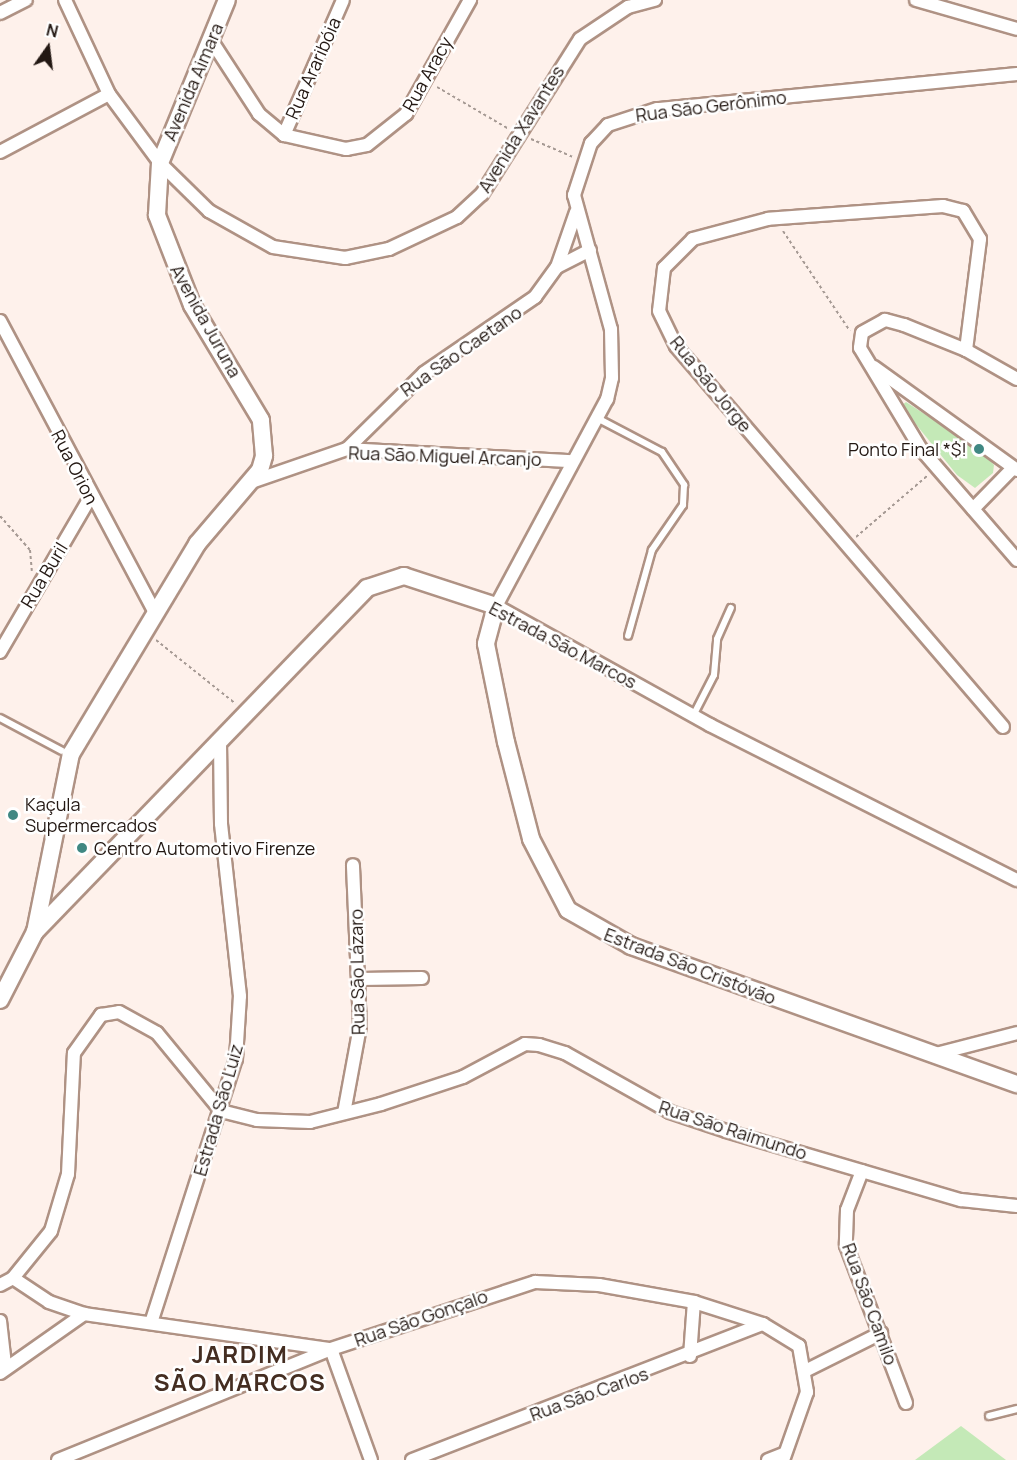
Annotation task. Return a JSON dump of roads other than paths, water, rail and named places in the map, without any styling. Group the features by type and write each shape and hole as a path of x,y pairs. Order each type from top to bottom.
{"street":[{"path":"0,13 26,0"},
{"path":"65,0 109,94 160,164"},
{"name":"Avenida Aimara","path":"160,164 227,0"},
{"name":"Rua Araribóia","path":"284,135 343,0"},
{"name":"Avenida Xavantes","path":"160,164 243,235 309,256 345,258 389,249 457,217 482,194 580,39 628,7 655,0"},
{"path":"916,0 1017,29"},
{"name":"Rua Aracy","path":"211,40 259,114 284,135 321,147 367,145 406,114 426,81 466,3"},
{"name":"Rua São Gerônimo","path":"576,212 582,160 608,125 631,114 1017,74"},
{"path":"0,152 109,94"},
{"name":"Avenida Juruna","path":"160,164 157,215 166,248 261,420 264,456 251,482"},
{"name":"Rua São Jorge","path":"966,350 980,239 963,211 943,206 775,218 680,247 664,268 659,311 676,346 1003,728"},
{"path":"496,606 571,461 607,399 613,357 590,250 576,212"},
{"name":"Rua São Caetano","path":"347,449 424,373 519,312 557,267 576,212"},
{"path":"557,267 590,250"},
{"path":"1017,380 966,350 885,320 871,324 860,345 936,469 1017,560"},
{"name":"Rua Orion","path":"0,321 90,498 154,610"},
{"path":"870,364 1015,469 973,509"},
{"name":"Rua São Miguel Arcanjo","path":"251,482 347,449 571,461"},
{"path":"0,1000 35,932 71,754 142,629 197,544 251,482"},
{"name":"Rua Buril","path":"0,652 4,635 90,498"},
{"name":"Estrada São Marcos","path":"35,932 220,746 247,713 367,588 385,578 404,576 496,606 693,716 1017,880"},
{"name":"Estrada São Cristóvão","path":"496,606 486,644 506,742 531,839 568,910 631,946 1017,1084"},
{"name":"Estrada São Luiz","path":"151,1323 221,1111 240,1026 221,824 220,746"},
{"name":"Rua São Lázaro","path":"344,1113 359,1045 360,979 353,865"},
{"path":"360,979 422,978"},
{"path":"0,1285 13,1278 51,1231 62,1203 74,1053 101,1015 118,1012 157,1033 221,1111"},
{"path":"932,1055 1017,1033"},
{"name":"Rua São Raimundo","path":"221,1111 280,1123 344,1113 417,1095 525,1044 539,1045 565,1053 670,1112 961,1200 1017,1206"},
{"name":"Rua São Camilo","path":"862,1171 847,1210 846,1245 906,1403"},
{"name":"Rua São Gonçalo","path":"13,1278 49,1302 84,1314 331,1349 535,1282 599,1285 694,1302 763,1324 799,1346 807,1370 807,1392 783,1457"},
{"path":"690,1356 694,1302"},
{"path":"3,1369 84,1314"},
{"path":"0,1321 3,1369"},
{"name":"Rua São Carlos","path":"412,1460 690,1356 763,1324"},
{"path":"807,1370 881,1333"},
{"path":"58,1460 80,1457 331,1349 371,1460"},
{"path":"768,1460 783,1457"}],"lane":[{"path":"597,418 662,452 684,485 682,505 652,550 628,636"},
{"path":"693,716 714,675 717,639 731,608"},
{"path":"0,718 62,751"},
{"path":"989,1416 1017,1409"}],"place":[{"name":"Ponto Final *$!","path":"979,449"},
{"name":"Kaçula Supermercados","path":"13,815"},
{"name":"Centro Automotivo Firenze","path":"82,848"}],"district":[{"name":"JARDIM SÃO MARCOS","path":"240,1368"}]}
